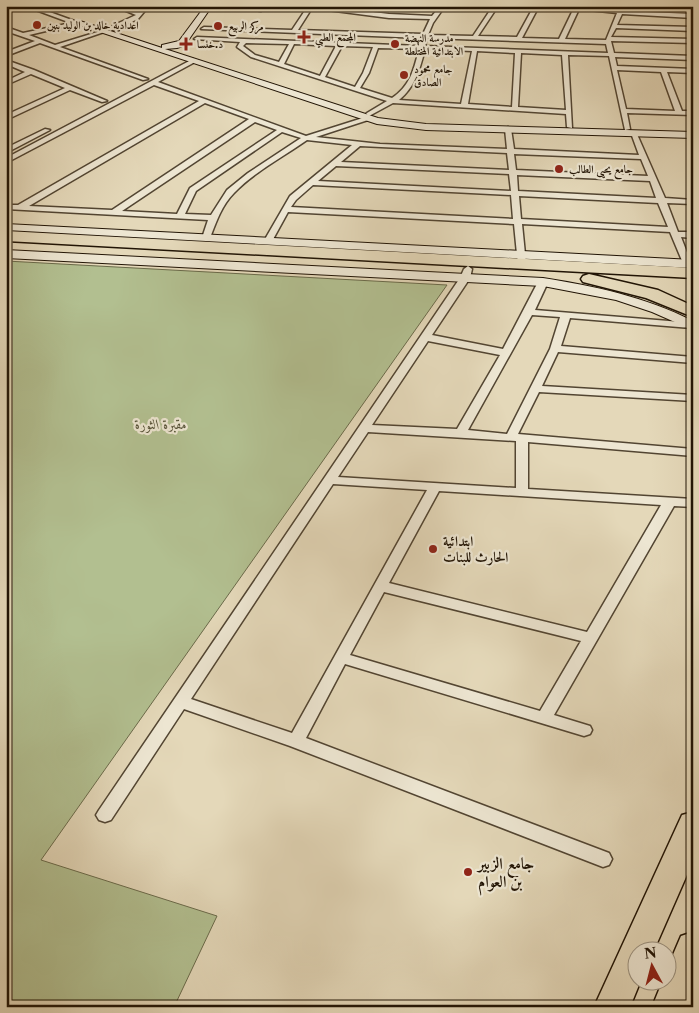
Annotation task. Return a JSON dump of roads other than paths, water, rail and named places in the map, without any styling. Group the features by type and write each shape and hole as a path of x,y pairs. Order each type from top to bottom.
{"highway":[{"path":"6,236 691,267"},
{"path":"6,246 229,262 596,280 632,288 670,301 692,321"},
{"path":"543,278 693,281"},
{"path":"642,940 693,825"},
{"path":"670,1007 693,948"},
{"path":"612,1007 626,976"}],"street":[{"path":"27,6 189,54"},
{"path":"42,6 81,22"},
{"path":"116,6 139,14"},
{"path":"53,47 129,22 147,6"},
{"path":"166,47 177,46 182,43 209,6"},
{"path":"6,161 165,77 189,54 219,6"},
{"path":"232,6 262,8 257,16"},
{"path":"294,32 310,6 389,16 434,18"},
{"path":"370,14 384,6"},
{"path":"390,6 442,8"},
{"path":"474,38 496,6"},
{"path":"519,39 536,6"},
{"path":"565,6 693,16"},
{"path":"206,238 213,218 230,192 306,138 368,116 406,91 410,85 423,48 427,28 442,8"},
{"path":"561,40 577,8"},
{"path":"619,9 608,41 623,111 630,131 691,267"},
{"path":"347,19 351,12"},
{"path":"386,22 389,16"},
{"path":"23,35 81,22"},
{"path":"249,30 253,23"},
{"path":"339,33 343,26"},
{"path":"613,26 693,29"},
{"path":"204,28 474,38 693,41"},
{"path":"380,34 383,28"},
{"path":"6,29 145,79"},
{"path":"106,30 189,54 260,81 368,116 413,126 482,128 479,126 630,131 672,130 692,135"},
{"path":"197,39 693,58"},
{"path":"244,41 239,46 253,56 393,101 568,112"},
{"path":"6,54 38,42"},
{"path":"280,65 292,42"},
{"path":"322,78 340,44"},
{"path":"177,46 176,48 189,54"},
{"path":"357,89 366,73 376,46"},
{"path":"464,106 475,49"},
{"path":"515,109 518,51"},
{"path":"565,53 570,127"},
{"path":"6,151 104,101 189,54"},
{"path":"6,62 104,101"},
{"path":"614,68 693,71"},
{"path":"663,70 679,112"},
{"path":"6,83 32,72"},
{"path":"153,75 165,77"},
{"path":"155,83 306,138 358,144 643,157"},
{"path":"6,118 70,88"},
{"path":"19,208 204,101"},
{"path":"97,104 110,107"},
{"path":"623,111 693,113"},
{"path":"368,116 418,122 504,127 570,127 692,135"},
{"path":"113,213 254,119"},
{"path":"6,226 268,241 522,260 511,151 504,127"},
{"path":"180,216 193,190 282,129"},
{"path":"658,134 677,133 672,130"},
{"path":"268,241 285,208 311,183 358,144"},
{"path":"334,164 653,179"},
{"path":"311,183 693,202"},
{"path":"6,207 213,218"},
{"path":"285,208 675,232 693,235"},
{"path":"6,254 229,262"},
{"path":"105,814 467,274"},
{"path":"461,433 529,312 543,278"},
{"path":"529,312 692,321"},
{"path":"522,492 516,438 535,389 555,349 566,315"},
{"path":"425,337 506,353"},
{"path":"555,349 693,360"},
{"path":"535,389 693,398"},
{"path":"364,428 461,433 693,453"},
{"path":"329,480 693,503"},
{"path":"296,741 434,488"},
{"path":"544,718 670,501"},
{"path":"381,586 591,638"},
{"path":"342,658 584,730"},
{"path":"181,702 296,741 603,859"}],"place":[{"name":"اعدادية خالد بن الوليد بنين","path":"37,25"},
{"name":"مركز الربيع","path":"218,26"},
{"name":"المجمع الطبي","path":"304,37"},
{"name":"د.خنسا","path":"186,44"},
{"name":"مدرسة النهضة الابتدائية المختلطة","path":"395,44"},
{"name":"جامع محمود الصادق","path":"404,75"},
{"name":"جامع يحيى الطالب","path":"559,169"},
{"name":"ابتدائية الحارث للبنات","path":"433,549"},
{"name":"جامع الزبير بن العوام","path":"468,872"}],"park label":[{"name":"مقبرة الثورة","path":"161,424"}]}
